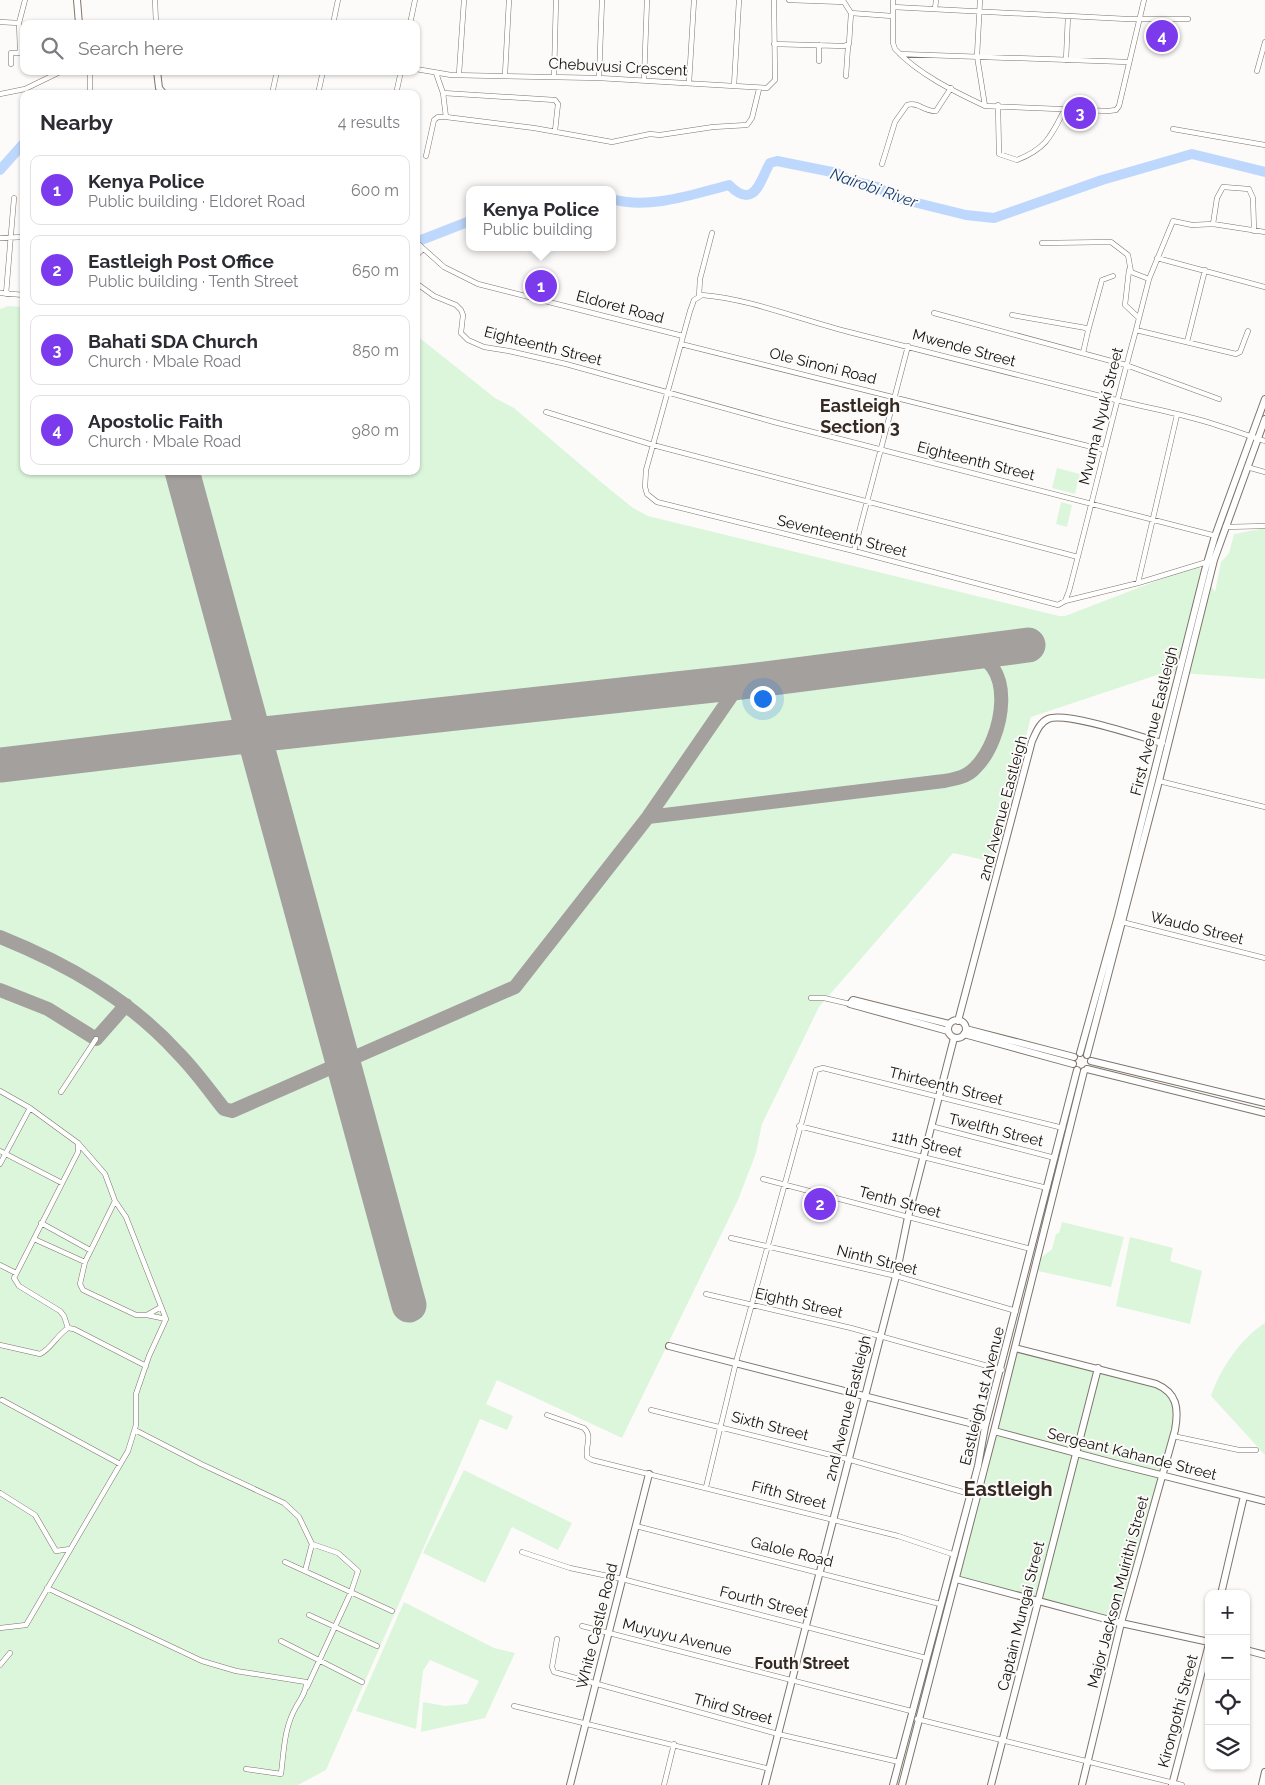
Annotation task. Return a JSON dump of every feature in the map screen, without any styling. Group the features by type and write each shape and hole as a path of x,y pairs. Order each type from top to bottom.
{"street":[{"path":"11,64 11,53 19,53 20,50 19,23 25,0"},
{"path":"77,0 79,20"},
{"path":"155,0 156,20"},
{"path":"334,20 338,0"},
{"path":"411,20 415,0"},
{"path":"459,74 464,0"},
{"path":"505,75 509,0"},
{"path":"554,77 556,0"},
{"path":"599,78 602,0"},
{"path":"644,80 648,0"},
{"path":"689,83 694,0"},
{"path":"734,86 739,0"},
{"path":"426,156 434,120 438,117 554,131 612,142 650,134 660,135 713,127 747,125 752,118 759,89 767,88 775,80 774,0"},
{"path":"789,0 844,2 851,14 851,36 848,46 846,76"},
{"path":"893,0 892,42 900,54 951,88 985,106 1116,110 1119,106 1144,0"},
{"path":"935,9 936,0"},
{"path":"980,0 977,56 985,106"},
{"path":"893,7 1139,19 1188,19"},
{"path":"851,14 892,16"},
{"path":"1066,60 1068,16"},
{"path":"0,22 19,23"},
{"path":"1257,71 1265,42"},
{"path":"774,44 848,46"},
{"path":"819,45 819,61"},
{"path":"900,54 1128,62"},
{"name":"Chebuvusi Crescent","path":"420,70 436,73 644,80 759,89"},
{"path":"436,73 443,93 446,117"},
{"path":"25,90 54,75"},
{"path":"90,75 90,90"},
{"path":"157,75 161,90"},
{"path":"273,90 276,75"},
{"path":"319,90 322,75"},
{"path":"397,90 400,75"},
{"path":"882,164 895,122 907,105 914,104 930,111 936,111 951,88"},
{"path":"0,94 20,91"},
{"path":"443,93 557,100 554,131"},
{"path":"998,105 999,154 1017,160 1030,155 1048,141 1065,109"},
{"path":"1173,129 1265,144"},
{"path":"1213,224 1217,198 1223,187 1242,187 1249,189 1253,198 1254,231"},
{"path":"6,294 14,198"},
{"path":"1136,330 1149,279 1173,220 1192,225 1213,224 1265,232"},
{"path":"653,445 694,300 699,296 700,279 712,233"},
{"path":"0,238 20,237"},
{"path":"1042,243 1111,242 1128,255 1129,270 1124,300 1127,308 1139,318"},
{"name":"Eldoret Road","path":"422,248 444,267 478,284 683,336"},
{"path":"1157,258 1265,286"},
{"path":"1129,270 1149,279"},
{"path":"1187,342 1205,270"},
{"path":"1083,353 1102,280 1113,276"},
{"name":"Eighteenth Street","path":"420,285 434,296 456,305 463,315 461,333 468,340 484,347 566,364 880,450 1218,536"},
{"path":"0,293 20,295"},
{"name":"Mwende Street","path":"699,296 738,302 1177,415 1265,440"},
{"path":"934,313 1083,353 1219,399"},
{"path":"1012,314 1086,328 1088,331"},
{"name":"Mvuma Nyuki Street","path":"1065,601 1136,330 1236,354 1240,352 1248,331"},
{"name":"Ole Sinoni Road","path":"681,344 1104,450"},
{"path":"854,550 908,346"},
{"name":"First Avenue Eastleigh","path":"1080,1063 1122,922 1159,781 1218,536 1250,436 1265,399"},
{"path":"546,412 653,445 1078,557"},
{"path":"1138,583 1177,415"},
{"name":"First Avenue Eastleigh","path":"1080,1063 1207,562 1218,536 1225,527 1265,419"},
{"name":"Seventeenth Street","path":"653,445 646,470 647,494 658,502 854,550 1033,599 1058,605 1065,601"},
{"path":"1247,466 1265,472"},
{"path":"1225,527 1265,526"},
{"path":"1065,601 1138,583 1207,562"},
{"name":"2nd Avenue Eastleigh","path":"958,1020 1032,741 1042,723 1052,718 1062,718 1096,724 1162,743"},
{"path":"1159,781 1265,807"},
{"name":"Waudo Street","path":"1122,922 1265,958"},
{"path":"811,998 824,998 850,1004 853,1000 949,1027 954,1038 960,1038 965,1032"},
{"path":"949,1027 958,1020 963,1023 965,1032"},
{"path":"965,1032 1265,1113"},
{"name":"2nd Avenue Eastleigh","path":"767,1785 778,1734 847,1459 896,1276 908,1217 954,1038"},
{"path":"61,1092 96,1039"},
{"path":"1080,1063 1091,1061 1265,1104"},
{"name":"Eastleigh 1st Avenue","path":"893,1785 911,1712 955,1554 1031,1249 1080,1063"},
{"name":"Eastleigh 1st Avenue","path":"902,1785 917,1719 956,1579 994,1430 1080,1063"},
{"name":"Thirteenth Street","path":"799,1126 812,1076 816,1070 823,1068 1063,1128"},
{"path":"0,1091 30,1108 78,1143 105,1174 115,1201 126,1217 166,1319 136,1394 135,1430 128,1451 26,1625 0,1628"},
{"path":"1255,1111 1257,1101"},
{"path":"0,1164 2,1152 30,1108"},
{"path":"706,1487 736,1362 799,1126"},
{"name":"11th Street","path":"799,1126 1048,1188"},
{"name":"Twelfth Street","path":"931,1126 1055,1158"},
{"path":"68,1328 64,1316 60,1312 14,1281 16,1273 78,1152 78,1143"},
{"path":"2,1152 62,1182"},
{"name":"Tenth Street","path":"763,1180 1031,1249"},
{"path":"115,1201 90,1250 80,1277 80,1284 83,1290 130,1313 166,1319"},
{"path":"41,1223 90,1250"},
{"name":"Ninth Street","path":"730,1238 896,1276 1016,1311"},
{"path":"34,1239 85,1262"},
{"path":"0,1265 16,1273"},
{"name":"Eighth Street","path":"706,1294 880,1336 1002,1370"},
{"path":"147,1315 161,1307"},
{"path":"0,1345 40,1354 68,1328"},
{"path":"68,1328 84,1333 146,1366"},
{"path":"669,1346 986,1427"},
{"path":"1014,1348 1098,1368"},
{"name":"Major Jackson Muirithi Street","path":"1082,1785 1121,1623 1173,1436 1176,1406 1173,1395 1165,1388 1144,1380 1098,1368"},
{"name":"Captain Mungai Street","path":"991,1785 1098,1368"},
{"path":"2,1400 120,1464"},
{"name":"Sixth Street","path":"651,1410 847,1459 970,1494"},
{"name":"Fifth Street","path":"547,1414 584,1428 589,1432 590,1438 586,1450 587,1457 616,1466 898,1536 955,1554"},
{"path":"135,1430 284,1503 299,1517 312,1544 305,1571"},
{"name":"Sergeant Kahande Street","path":"994,1430 1076,1454 1265,1501"},
{"path":"1173,1436 1238,1450 1256,1450"},
{"name":"White Castle Road","path":"570,1785 649,1474"},
{"path":"0,1493 35,1516 56,1551 70,1549"},
{"path":"1222,1590 1244,1496"},
{"name":"Galole Road","path":"636,1526 940,1604"},
{"path":"246,1769 282,1774 288,1722 321,1660 358,1575 357,1569 338,1553 312,1544"},
{"name":"Fourth Street","path":"522,1552 548,1561 926,1658"},
{"path":"285,1562 392,1611"},
{"path":"956,1579 1121,1623 1205,1642"},
{"path":"46,1588 202,1661 236,1670 306,1682 303,1695"},
{"path":"309,1615 378,1646"},
{"name":"Muyuyu Avenue","path":"582,1626 792,1679 911,1712"},
{"name":"Third Street","path":"557,1639 552,1667 554,1672 562,1675 778,1734 899,1762"},
{"path":"281,1641 362,1682"},
{"path":"1250,1651 1265,1655"},
{"path":"0,1665 10,1652"},
{"name":"Kirongothi Street","path":"1172,1784 1205,1658"},
{"path":"514,1706 770,1769"},
{"path":"917,1719 1182,1785"},
{"path":"664,1785 674,1744"},
{"path":"1262,1785 1265,1772"}],"green space":[{"path":"8,306 20,307 20,475 420,475 420,338 495,398 514,408 633,508 648,516 1059,616 1065,616 1198,565 1215,592 1221,562 1229,553 1234,534 1265,528 1265,679 1166,672 1031,717 993,862 953,853 819,1007 762,1124 756,1153 738,1200 622,1438 497,1380 486,1404 513,1416 507,1430 480,1419 326,1770 298,1785 0,1785 0,309"},
{"path":"1057,468 1080,474 1075,494 1052,488"},
{"path":"1061,502 1072,505 1067,527 1056,524"},
{"path":"1062,1222 1124,1237 1111,1287 1038,1271 1041,1258 1052,1249"},
{"path":"1130,1237 1173,1248 1170,1261 1202,1271 1190,1324 1116,1306"},
{"path":"1265,1323 1265,1455 1211,1396 1220,1375 1232,1355 1256,1329"},
{"path":"1015,1348 1144,1380 1173,1395 1176,1420 1121,1623 956,1579"},
{"path":"464,1470 572,1523 558,1550 512,1527 485,1583 423,1553"},
{"path":"404,1602 494,1648 515,1653 485,1718 421,1732 423,1702 445,1706 467,1704 479,1681 430,1660 423,1671 416,1729 356,1711"}],"waterway":[{"name":"Nairobi River","path":"0,170 20,148"},
{"name":"Nairobi River","path":"616,200 641,203 656,202 729,185 745,195 751,194 756,190 770,163 777,161 837,173 849,180 878,187 893,197 966,215 994,218 1102,180 1192,154 1265,172"},
{"name":"Nairobi River","path":"420,240 466,223"}],"taxiway":[{"path":"648,817 944,781 965,776 975,768 985,755 993,739 999,720 1001,701 999,683 993,668 981,657 963,652"},
{"path":"0,937 73,971 118,1000 159,1034 190,1066 224,1109 232,1111 515,987 648,817 741,682"},
{"path":"0,990 48,1009 96,1039 126,1005"}],"runway":[{"path":"183,475 409,1305"},
{"path":"0,765 254,735 741,682 1028,645"}],"place":[{"name":"Apostolic Faith","path":"1162,36"},
{"name":"Bahati SDA Church","path":"1080,113"},
{"name":"Kenya Police","path":"541,286"},
{"name":"Eastleigh Post Office","path":"820,1204"}],"district":[{"name":"Eastleigh Section 3","path":"860,415"},
{"name":"Eastleigh","path":"1008,1489"},
{"name":"Fouth Street","path":"802,1663"}]}
